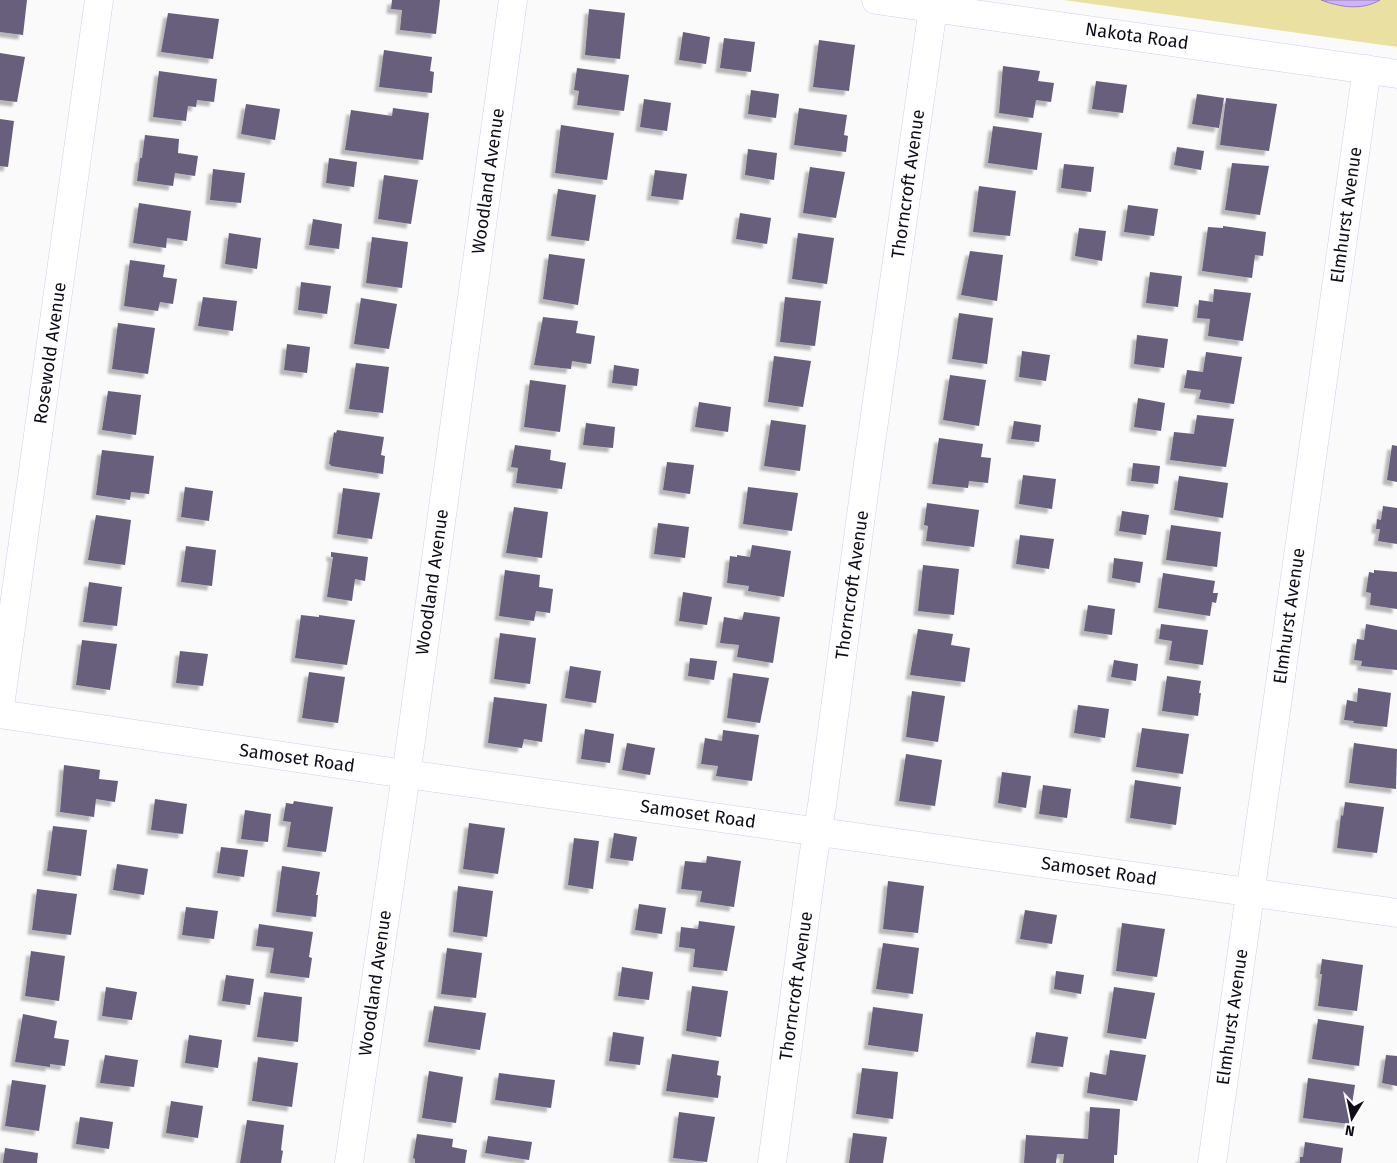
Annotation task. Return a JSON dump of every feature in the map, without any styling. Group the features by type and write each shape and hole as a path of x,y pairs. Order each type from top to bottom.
{"street":[{"name":"Rosewold Avenue","path":"0,706 99,0"},
{"name":"Woodland Avenue","path":"349,1163 406,773 513,0"},
{"name":"Nakota Road","path":"876,0 1397,74"},
{"name":"Thorncroft Avenue","path":"772,1163 933,8"},
{"name":"Elmhurst Avenue","path":"1212,1163 1367,69"},
{"name":"Samoset Road","path":"0,714 1397,913"}],"shaded area":[{"path":"1064,0 1397,0 1397,47"},
{"path":"1321,0 1380,0 1365,6 1350,7"}],"building":[{"path":"0,0 27,0 23,35 0,32"},
{"path":"392,0 440,0 436,34 400,30 402,10 391,9"},
{"path":"589,9 625,13 620,59 585,55"},
{"path":"168,13 219,19 213,59 161,52"},
{"path":"683,32 710,37 706,64 679,60"},
{"path":"724,38 755,42 751,72 720,68"},
{"path":"819,40 855,45 849,91 813,87"},
{"path":"384,50 432,57 430,71 434,72 432,93 379,87"},
{"path":"0,53 25,57 17,102 0,100"},
{"path":"1003,66 1040,71 1038,81 1054,83 1051,102 1036,100 1033,118 999,113"},
{"path":"577,68 629,75 624,111 577,105 579,91 574,90"},
{"path":"159,71 217,79 214,102 197,100 196,107 188,106 186,121 153,117"},
{"path":"1096,81 1127,85 1123,113 1092,109"},
{"path":"751,90 779,94 776,118 748,114"},
{"path":"1197,94 1224,98 1219,128 1192,124"},
{"path":"1226,98 1277,104 1269,151 1220,145"},
{"path":"644,99 671,103 667,131 640,127"},
{"path":"246,104 280,109 275,140 241,134"},
{"path":"393,108 429,113 423,160 345,150 351,110 392,116"},
{"path":"799,108 847,115 844,135 848,136 846,152 794,145"},
{"path":"0,119 14,121 8,167 0,166"},
{"path":"561,125 614,133 607,180 555,173"},
{"path":"993,126 1042,133 1037,170 988,163"},
{"path":"145,135 179,139 178,153 198,156 195,176 175,173 173,186 137,181"},
{"path":"1177,147 1204,151 1201,170 1174,165"},
{"path":"748,149 777,153 774,180 745,175"},
{"path":"329,158 357,162 354,187 326,183"},
{"path":"1232,163 1269,166 1260,215 1225,210"},
{"path":"1064,164 1094,167 1091,192 1061,188"},
{"path":"810,167 845,172 836,218 803,213"},
{"path":"213,169 245,173 241,203 210,200"},
{"path":"655,170 687,174 683,200 651,196"},
{"path":"384,175 418,180 411,224 378,219"},
{"path":"979,186 1016,191 1010,236 973,232"},
{"path":"558,189 596,195 589,241 551,236"},
{"path":"139,203 191,211 187,241 167,238 166,248 133,243"},
{"path":"1128,205 1158,209 1154,236 1124,232"},
{"path":"740,213 771,218 767,244 736,239"},
{"path":"313,219 342,224 339,249 309,245"},
{"path":"1223,226 1266,232 1263,256 1255,255 1252,278 1202,271 1208,227 1223,228"},
{"path":"1079,228 1106,231 1102,261 1075,256"},
{"path":"229,233 261,238 257,269 225,264"},
{"path":"798,233 834,238 827,284 792,279"},
{"path":"372,237 408,242 402,288 366,283"},
{"path":"970,251 1003,255 997,301 961,295"},
{"path":"549,254 585,259 578,305 543,299"},
{"path":"130,260 165,265 163,277 177,279 173,304 160,302 158,311 124,306"},
{"path":"1150,272 1182,276 1178,307 1146,303"},
{"path":"301,282 331,286 327,314 298,310"},
{"path":"1214,289 1251,293 1243,341 1208,336 1210,319 1197,318 1199,300 1213,302"},
{"path":"203,297 237,301 233,331 198,326"},
{"path":"785,297 821,301 815,346 780,342"},
{"path":"361,298 397,304 389,349 354,344"},
{"path":"959,313 993,318 987,364 952,359"},
{"path":"543,317 578,321 576,333 595,336 591,364 572,361 571,369 534,365"},
{"path":"118,323 155,328 148,374 112,369"},
{"path":"1137,335 1168,339 1164,368 1134,364"},
{"path":"287,344 310,347 307,373 284,370"},
{"path":"1022,351 1050,355 1046,381 1019,377"},
{"path":"1206,352 1242,357 1234,404 1199,399 1201,390 1184,388 1187,370 1203,372"},
{"path":"774,356 811,361 803,407 768,402"},
{"path":"356,363 389,367 383,413 349,409"},
{"path":"614,365 639,369 637,386 612,383"},
{"path":"950,375 986,380 979,426 943,420"},
{"path":"530,380 566,385 560,432 524,427"},
{"path":"108,391 141,395 136,435 102,430"},
{"path":"1138,398 1165,403 1161,431 1134,427"},
{"path":"699,402 731,407 728,432 695,427"},
{"path":"1197,415 1234,419 1226,467 1170,460 1174,432 1194,434"},
{"path":"771,420 806,425 800,471 764,466"},
{"path":"1014,421 1041,425 1039,442 1011,439"},
{"path":"586,423 615,427 613,448 583,445"},
{"path":"337,430 384,437 381,455 385,456 383,474 331,466 329,464 334,432 336,433"},
{"path":"939,438 983,444 981,457 991,458 988,483 969,481 968,488 932,484"},
{"path":"515,445 551,450 550,460 566,463 562,489 516,483 518,468 511,467"},
{"path":"1392,445 1397,446 1397,482 1387,480"},
{"path":"102,450 154,456 149,494 131,492 130,500 96,495"},
{"path":"667,462 694,465 690,494 663,490"},
{"path":"1133,463 1160,466 1158,484 1131,481"},
{"path":"1023,475 1056,479 1052,509 1019,504"},
{"path":"1179,476 1228,483 1223,518 1174,510"},
{"path":"185,487 213,491 209,521 181,517"},
{"path":"748,487 798,493 792,531 743,524"},
{"path":"343,488 380,493 372,539 337,534"},
{"path":"927,503 979,510 974,547 926,541 928,526 924,525"},
{"path":"1383,506 1397,508 1397,544 1378,541 1380,529 1376,529 1377,519 1381,520"},
{"path":"514,507 548,512 542,558 506,553"},
{"path":"1122,511 1149,515 1146,535 1119,531"},
{"path":"96,515 131,520 125,565 88,560"},
{"path":"658,523 689,527 685,558 654,554"},
{"path":"1171,525 1221,532 1217,567 1166,560"},
{"path":"1020,535 1054,539 1049,569 1016,564"},
{"path":"752,545 791,551 784,597 748,591 749,586 727,583 730,556 750,557"},
{"path":"186,546 216,550 212,586 181,582"},
{"path":"331,552 368,557 365,581 355,579 352,601 327,597 333,557 331,557"},
{"path":"1114,558 1143,562 1140,583 1112,578"},
{"path":"923,565 959,569 954,615 918,611"},
{"path":"505,570 540,575 539,587 553,589 550,613 536,611 534,621 499,616"},
{"path":"1374,570 1397,572 1397,609 1370,605 1371,593 1366,592 1369,572 1374,573"},
{"path":"1163,573 1215,581 1213,593 1218,593 1216,603 1212,602 1210,616 1158,608"},
{"path":"89,582 122,587 117,626 83,622"},
{"path":"683,592 712,597 707,625 679,621"},
{"path":"1088,605 1115,609 1112,635 1084,631"},
{"path":"744,612 780,617 773,663 737,657 739,645 720,643 724,617 742,620"},
{"path":"301,615 319,617 319,615 355,620 347,665 295,658"},
{"path":"1161,624 1208,630 1203,665 1169,660 1172,641 1159,639"},
{"path":"1366,624 1397,630 1397,670 1361,666 1362,661 1354,660 1357,639 1364,640"},
{"path":"918,629 953,634 951,645 970,648 965,682 910,675"},
{"path":"500,633 536,638 530,684 494,679"},
{"path":"82,640 117,644 110,690 76,685"},
{"path":"180,651 208,654 203,686 176,683"},
{"path":"690,658 717,661 714,680 688,676"},
{"path":"1114,660 1138,664 1136,681 1111,677"},
{"path":"570,666 601,671 596,703 565,698"},
{"path":"309,672 345,677 338,723 302,718"},
{"path":"733,673 769,678 760,723 727,718"},
{"path":"1167,676 1201,681 1198,716 1162,711"},
{"path":"1358,688 1391,693 1387,727 1353,723 1354,721 1344,720 1347,700 1357,702"},
{"path":"912,691 945,696 938,742 906,737"},
{"path":"494,697 547,704 542,742 524,739 522,748 488,743"},
{"path":"1078,705 1109,709 1105,738 1074,733"},
{"path":"1142,728 1189,734 1183,774 1136,767"},
{"path":"585,729 614,734 610,763 581,759"},
{"path":"723,730 759,735 752,781 716,776 718,766 701,764 705,738 722,741"},
{"path":"627,743 655,748 650,775 622,770"},
{"path":"1354,743 1397,749 1396,789 1349,783"},
{"path":"906,754 942,760 935,806 899,801"},
{"path":"64,765 100,770 99,779 118,781 115,802 96,799 94,817 60,812"},
{"path":"1002,772 1031,776 1026,808 998,803"},
{"path":"1135,780 1181,787 1176,825 1130,818"},
{"path":"1043,785 1071,789 1067,818 1039,814"},
{"path":"155,799 187,804 183,834 151,830"},
{"path":"294,801 333,807 326,852 287,847 291,822 283,821 286,803 293,804"},
{"path":"1345,802 1384,807 1377,853 1337,848 1341,815 1343,816"},
{"path":"245,810 271,814 268,842 241,839"},
{"path":"469,823 505,828 498,874 463,869"},
{"path":"53,826 87,830 81,876 47,871"},
{"path":"614,833 637,837 633,861 610,858"},
{"path":"574,838 599,841 593,889 568,885"},
{"path":"221,847 248,850 244,877 217,873"},
{"path":"707,856 741,861 734,907 700,902 702,891 681,889 685,861 706,863"},
{"path":"117,864 148,869 144,895 113,890"},
{"path":"282,866 320,872 316,895 318,895 316,917 276,912"},
{"path":"888,881 924,886 918,933 883,929"},
{"path":"458,886 493,891 487,937 453,932"},
{"path":"37,889 77,894 71,935 32,930"},
{"path":"639,904 666,908 662,934 635,930"},
{"path":"186,907 218,911 214,939 182,935"},
{"path":"1025,910 1057,915 1052,944 1020,939"},
{"path":"699,921 735,926 727,971 693,967 695,949 679,947 681,927 698,929"},
{"path":"1122,923 1165,929 1157,977 1116,971"},
{"path":"259,924 313,932 309,957 312,958 309,978 270,973 274,948 256,946"},
{"path":"883,943 919,948 913,994 876,989"},
{"path":"447,948 482,953 476,998 441,994"},
{"path":"31,951 65,956 59,1001 25,996"},
{"path":"1322,959 1363,965 1357,1011 1318,1006"},
{"path":"622,967 653,972 649,1000 618,996"},
{"path":"1056,971 1084,975 1081,994 1054,989"},
{"path":"226,975 254,979 250,1005 222,1001"},
{"path":"692,986 728,991 721,1037 686,1031"},
{"path":"106,987 137,992 132,1020 102,1016"},
{"path":"1114,987 1155,993 1146,1039 1107,1033"},
{"path":"264,992 302,997 298,1042 257,1037"},
{"path":"434,1006 486,1013 480,1050 428,1042"},
{"path":"873,1007 923,1014 918,1052 868,1045"},
{"path":"23,1014 57,1021 54,1038 69,1040 65,1066 50,1064 50,1067 15,1062"},
{"path":"1318,1019 1364,1026 1359,1066 1312,1059"},
{"path":"613,1032 644,1037 640,1065 609,1061"},
{"path":"1036,1032 1068,1037 1063,1067 1031,1063"},
{"path":"189,1035 222,1040 218,1068 185,1063"},
{"path":"1110,1050 1146,1055 1137,1101 1087,1093 1090,1072 1106,1075"},
{"path":"672,1054 719,1061 717,1075 721,1076 718,1098 666,1091"},
{"path":"105,1055 138,1060 134,1087 100,1083"},
{"path":"1386,1055 1397,1056 1397,1086 1382,1083"},
{"path":"258,1057 298,1063 292,1107 252,1101"},
{"path":"862,1068 898,1072 893,1119 856,1114"},
{"path":"429,1071 463,1077 456,1123 422,1118"},
{"path":"499,1073 555,1080 551,1108 495,1100"},
{"path":"1308,1078 1355,1085 1349,1124 1303,1118"},
{"path":"12,1080 46,1085 39,1131 5,1126"},
{"path":"171,1101 203,1106 198,1138 166,1133"},
{"path":"1090,1107 1120,1109 1117,1155 1114,1155 1114,1163 1063,1163 1064,1154 1057,1154 1056,1163 1024,1163 1026,1135 1088,1139"},
{"path":"679,1112 715,1117 707,1162 673,1158"},
{"path":"80,1117 113,1122 109,1149 76,1144"},
{"path":"247,1120 284,1125 281,1163 240,1163"},
{"path":"853,1133 887,1137 883,1163 849,1163"},
{"path":"417,1134 453,1139 452,1147 467,1150 465,1163 415,1163 413,1158"},
{"path":"488,1136 532,1142 529,1160 485,1153"},
{"path":"1305,1142 1343,1148 1341,1163 1300,1163 1300,1157 1303,1157"},
{"path":"5,1148 38,1153 37,1163 3,1163"}]}
